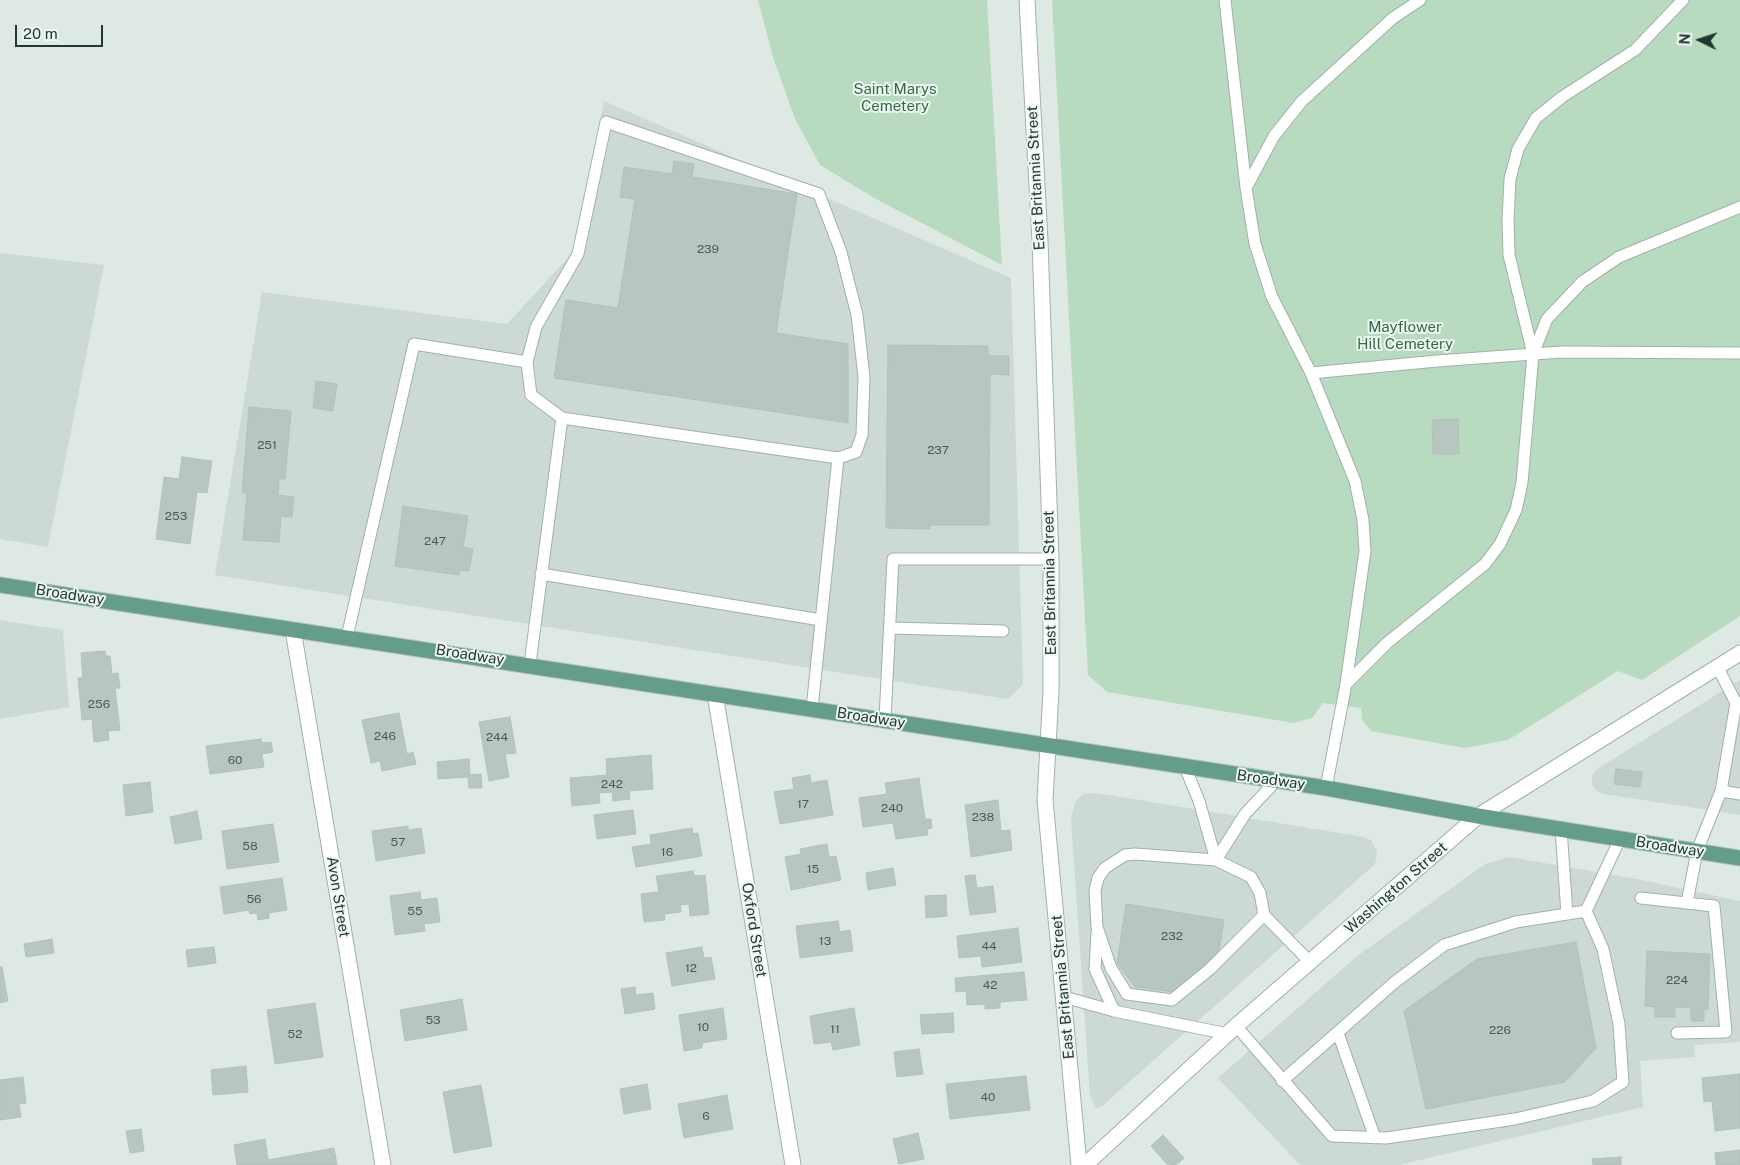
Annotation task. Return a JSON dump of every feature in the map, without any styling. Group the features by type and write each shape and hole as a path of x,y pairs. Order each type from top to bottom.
{"main road":[{"name":"Broadway","path":"0,585 530,664 1276,780 1478,816 1740,858"}],"street":[{"name":"East Britannia Street","path":"1027,0 1040,241 1051,559 1051,691 1045,800 1079,1165"},
{"name":"Avon Street","path":"293,630 382,1165"},
{"name":"Washington Street","path":"1084,1165 1232,1030 1478,816 1740,653"},
{"name":"Oxford Street","path":"715,694 793,1165"}],"lane":[{"path":"1225,0 1246,188 1255,244 1272,296 1310,374 1355,481 1363,520 1365,551 1346,684 1326,788"},
{"path":"1246,188 1274,136 1302,101 1393,18 1420,0"},
{"path":"1534,354 1509,255 1510,179 1518,149 1536,118 1562,97 1635,50 1683,0"},
{"path":"606,122 819,194 841,252 857,315 864,377 862,435 856,452 838,458 562,418 531,395 527,362 536,326 578,254 606,122"},
{"path":"1346,684 1387,643 1485,564 1500,544 1516,510 1522,483 1534,354 1547,319 1582,282 1619,257 1740,207"},
{"path":"347,637 414,344 527,362"},
{"path":"1310,374 1534,354 1606,350 1740,353"},
{"path":"530,664 562,418"},
{"path":"812,709 838,458"},
{"path":"885,719 893,559 1051,559"},
{"path":"541,574 821,620"},
{"path":"890,628 1003,631"},
{"path":"1687,903 1697,851 1721,791 1738,703 1718,668"},
{"path":"1185,767 1199,801 1216,860"},
{"path":"1216,860 1245,814 1276,780"},
{"path":"1721,791 1740,794"},
{"path":"1561,829 1567,914"},
{"path":"1064,997 1114,1012 1232,1030 1332,1136 1380,1138 1515,1119 1593,1101 1623,1082 1619,1024 1603,949 1586,911 1620,839"},
{"path":"1114,1012 1095,969 1097,927 1095,891 1098,878 1104,868 1116,859 1135,854 1216,860 1250,877 1260,893 1264,915 1311,963"},
{"path":"1641,898 1714,906 1726,1032 1677,1033"},
{"path":"1282,1081 1395,982 1444,945 1516,922 1586,911"},
{"path":"1097,927 1111,968 1127,994 1172,1000 1210,969 1264,915"},
{"path":"1338,1033 1380,1138"}],"shaded area":[{"path":"604,101 1011,278 1023,684 1008,699 215,575 262,292 507,324 576,249"},
{"path":"0,253 104,265 48,547 0,539"},
{"path":"0,620 63,630 69,707 0,719"},
{"path":"1740,680 1740,815 1604,794 1597,791 1592,785 1592,776 1597,769"},
{"path":"1096,793 1364,837 1372,841 1377,852 1375,864 1101,1107 1096,1108 1090,1096 1071,818 1076,800 1083,794"},
{"path":"1509,857 1637,879 1740,901 1740,1042 1694,1045 1695,1057 1640,1061 1643,1107 1399,1165 1300,1165 1218,1078 1356,957 1485,864"}],"green space":[{"name":"Saint Marys Cemetery","path":"758,0 987,0 1002,265 876,199 820,165 795,119 773,57"},
{"name":"Mayflower Hill Cemetery","path":"1052,0 1740,0 1740,616 1642,680 1618,671 1508,740 1465,748 1371,731 1362,720 1361,708 1323,703 1312,718 1294,723 1107,692 1088,675"}],"building":[{"path":"674,161 694,164 692,177 797,194 776,333 848,344 848,423 554,378 566,300 618,308 635,199 620,197 624,167 672,174"},
{"path":"888,345 988,346 988,356 1009,356 1009,375 990,374 989,525 930,525 930,529 886,528"},
{"path":"316,381 337,384 333,411 313,408"},
{"path":"249,407 291,411 285,479 279,479 278,495 294,497 292,517 281,516 279,542 243,540 247,493 242,493"},
{"path":"1458,419 1459,454 1433,454 1432,420"},
{"path":"182,457 212,461 207,493 197,492 190,544 156,539 164,477 179,479"},
{"path":"403,506 468,516 463,547 473,549 469,571 460,570 459,575 395,566"},
{"path":"105,651 106,656 110,656 112,674 118,673 120,688 115,688 120,730 108,731 109,740 94,742 92,719 82,720 78,678 83,678 81,653"},
{"path":"399,713 407,754 413,752 416,764 382,771 380,761 371,763 362,720"},
{"path":"510,717 516,753 505,754 509,777 489,781 479,722"},
{"path":"261,739 262,743 271,742 273,752 262,754 264,767 210,774 206,746"},
{"path":"651,755 653,789 629,791 630,799 613,801 612,792 599,793 600,803 572,806 570,778 607,775 606,759"},
{"path":"469,759 470,775 481,774 482,788 469,788 468,777 438,779 437,762"},
{"path":"1616,769 1642,772 1640,787 1614,784"},
{"path":"810,775 811,783 827,780 833,815 780,824 774,792 794,789 792,778"},
{"path":"919,778 925,819 931,819 932,828 927,829 928,835 896,839 893,823 863,827 859,798 887,794 885,783"},
{"path":"150,782 153,812 126,816 123,785"},
{"path":"998,800 1001,831 1010,830 1012,850 971,857 965,805"},
{"path":"633,810 636,834 597,839 594,815"},
{"path":"197,811 202,839 175,844 170,817"},
{"path":"273,824 279,862 227,869 222,831"},
{"path":"408,826 408,830 421,828 425,853 376,861 372,831"},
{"path":"692,828 693,834 698,833 702,856 636,867 632,847 651,844 650,835"},
{"path":"827,844 829,857 836,856 841,880 791,890 785,857 801,854 800,849"},
{"path":"893,868 896,885 868,890 866,873"},
{"path":"693,871 694,876 705,875 709,914 690,916 689,904 680,905 681,912 664,914 665,920 644,922 641,894 659,892 656,876"},
{"path":"975,875 977,888 993,886 996,912 970,915 965,876"},
{"path":"282,878 287,910 269,913 269,918 258,920 257,913 250,914 249,910 224,914 220,887"},
{"path":"420,892 421,900 437,898 440,922 424,924 425,931 395,935 390,896"},
{"path":"946,895 947,916 926,918 925,896"},
{"path":"1126,904 1224,920 1219,952 1174,992 1135,987 1117,963"},
{"path":"838,921 840,932 850,930 853,951 800,958 796,926"},
{"path":"1018,928 1022,962 982,967 981,956 959,958 957,936"},
{"path":"52,939 54,953 26,957 24,944"},
{"path":"1576,942 1596,1048 1565,1082 1426,1109 1404,1011 1477,959"},
{"path":"214,947 216,963 188,967 186,950"},
{"path":"702,947 704,958 711,957 715,979 672,986 666,953"},
{"path":"1647,951 1710,954 1708,1009 1704,1009 1704,1021 1691,1021 1691,1008 1675,1007 1675,1017 1655,1017 1655,1007 1645,1006"},
{"path":"0,967 2,967 8,1001 0,1003"},
{"path":"1024,972 1027,1000 1000,1002 1000,1008 985,1009 985,1004 967,1005 966,991 956,992 955,978"},
{"path":"635,987 636,995 653,993 655,1009 625,1014 621,989"},
{"path":"462,999 467,1030 405,1041 400,1010"},
{"path":"315,1003 323,1057 275,1064 267,1010"},
{"path":"723,1008 727,1039 702,1043 702,1048 684,1051 679,1015"},
{"path":"854,1008 860,1045 833,1050 831,1042 814,1044 810,1016"},
{"path":"953,1013 954,1032 922,1034 920,1015"},
{"path":"919,1049 923,1074 897,1077 894,1052"},
{"path":"246,1066 248,1092 213,1095 211,1070"},
{"path":"1740,1074 1740,1128 1715,1131 1712,1101 1704,1102 1702,1078"},
{"path":"1026,1076 1030,1110 950,1119 946,1084"},
{"path":"23,1077 26,1103 19,1104 21,1117 0,1120 0,1080"},
{"path":"647,1084 651,1109 624,1114 620,1089"},
{"path":"481,1085 492,1146 454,1153 443,1092"},
{"path":"727,1095 733,1129 684,1138 678,1104"},
{"path":"141,1129 144,1151 130,1153 126,1131"},
{"path":"918,1133 924,1159 899,1164 893,1139"},
{"path":"1163,1135 1184,1158 1176,1165 1167,1164 1151,1146"},
{"path":"265,1139 268,1160 334,1148 337,1165 237,1165 234,1145"},
{"path":"1740,1150 1740,1165 1716,1165 1715,1153"},
{"path":"1621,1157 1621,1165 1593,1165 1592,1159"}]}
